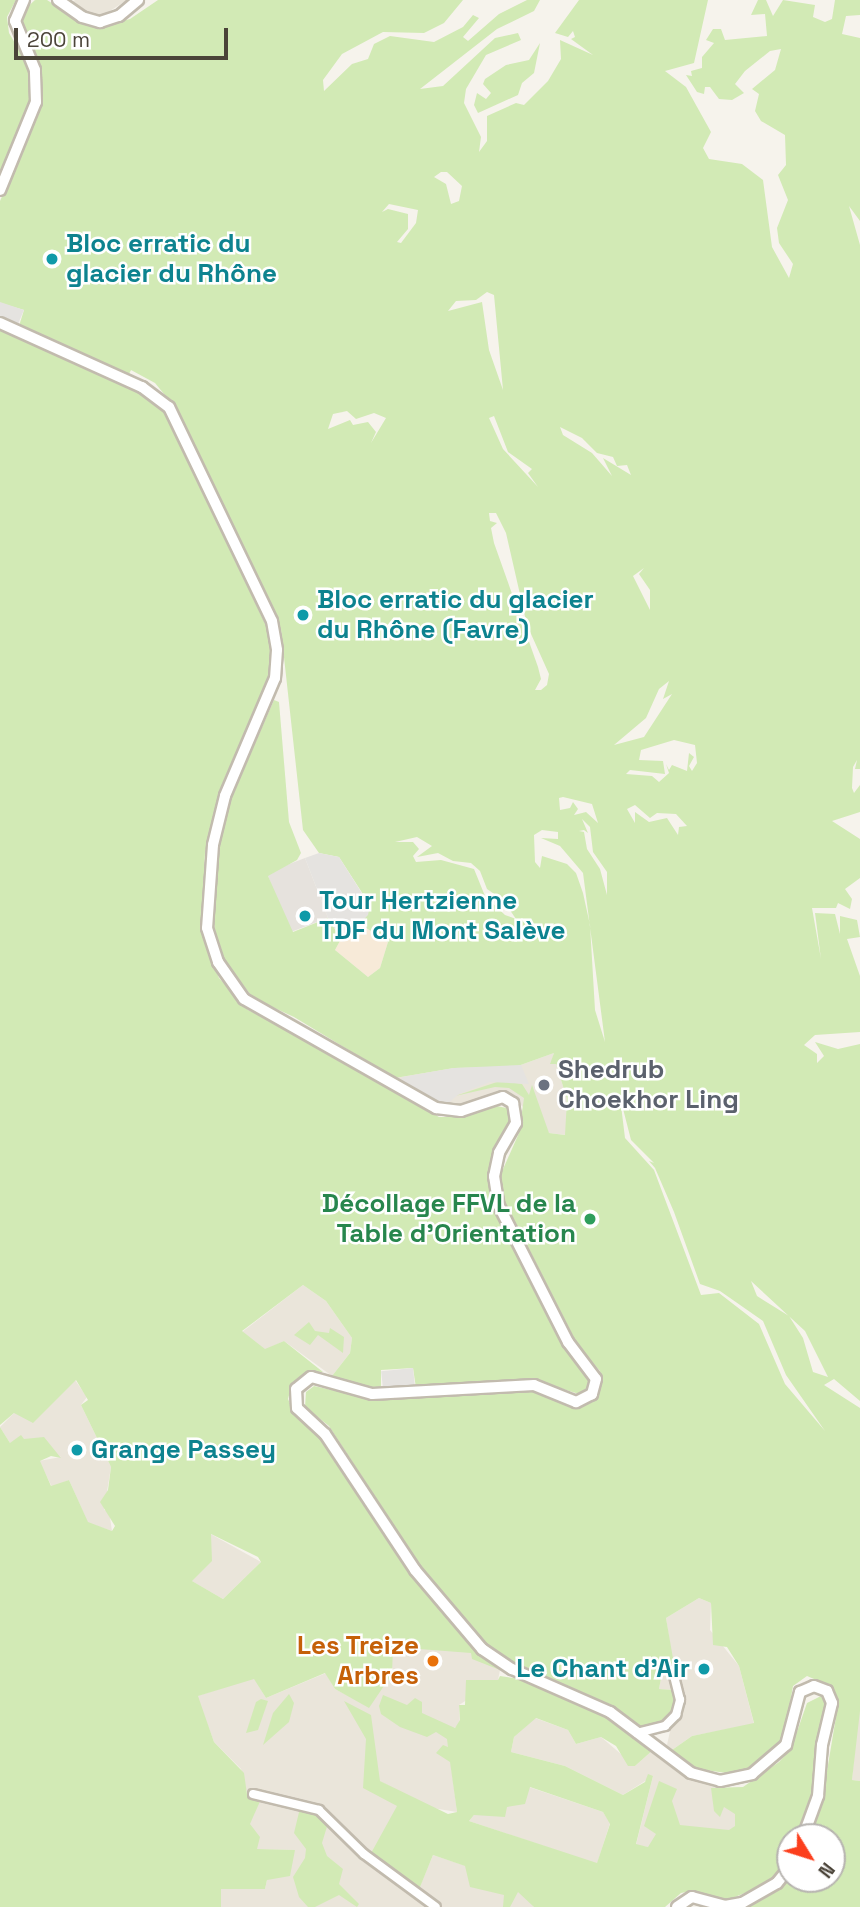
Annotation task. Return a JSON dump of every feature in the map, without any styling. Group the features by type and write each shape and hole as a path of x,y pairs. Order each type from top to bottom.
{"street":[{"path":"0,190 36,102 35,70 15,24 24,0"},
{"path":"58,0 82,17 100,22 119,16 138,0"},
{"path":"0,323 142,387 169,407 272,621 277,650 275,678 225,796 213,845 207,916 218,962 244,999 427,1104 452,1112 496,1097 513,1102 516,1124 499,1153 494,1176 499,1206 568,1342 596,1379 592,1394 576,1402 534,1385 372,1395 316,1376 298,1386 297,1408 330,1440 408,1561 482,1649 512,1669 610,1712 691,1773 720,1781 741,1779 783,1750 800,1692 812,1686 825,1689 831,1709 822,1745 818,1796 808,1823"},
{"path":"637,1732 665,1726 677,1715 680,1700 673,1671"},
{"path":"255,1795 318,1810 364,1854 436,1907"},
{"path":"677,1907 692,1897 725,1906 742,1903 776,1882"}],"shaded area":[{"path":"75,0 127,0 102,16 82,11 70,3"},
{"path":"0,302 24,310 18,324 0,316"},
{"path":"319,853 339,857 370,906 368,915 343,942 328,918 305,858"},
{"path":"305,858 328,918 290,932 267,873"},
{"path":"360,924 388,942 380,968 368,977 335,950 341,939 349,939"},
{"path":"554,1053 551,1064 556,1064 567,1099 566,1135 549,1133 509,1093 448,1107 395,1078 454,1068 515,1067"},
{"path":"521,1065 529,1084 490,1082 459,1094 440,1110 396,1086 403,1077 454,1068"},
{"path":"303,1285 326,1301 352,1338 350,1353 332,1376 284,1341 265,1350 242,1332"},
{"path":"413,1368 415,1386 383,1389 381,1371"},
{"path":"75,1380 87,1397 81,1405 111,1467 104,1510 109,1511 112,1531 88,1523 69,1480 52,1487 39,1461 61,1457 10,1443 0,1427 14,1413 44,1409"},
{"path":"207,1532 261,1562 223,1599 176,1572"},
{"path":"699,1598 711,1603 710,1630 739,1666 754,1724 692,1736 672,1750 667,1745 676,1704 674,1690 659,1689 664,1662 673,1664 666,1618"},
{"path":"393,1647 478,1652 500,1670 498,1680 459,1705 460,1724 447,1733 457,1812 426,1807 380,1781 397,1806 418,1891 433,1855 466,1866 488,1883 523,1893 534,1907 221,1907 221,1889 265,1889 267,1880 295,1850 230,1849 256,1797 247,1793 241,1769 214,1742 197,1696 254,1678 266,1698 326,1673 335,1689 356,1700"},
{"path":"860,1711 860,1781 852,1780"},
{"path":"535,1718 568,1730 576,1744 601,1737 635,1766 653,1750 694,1780 726,1788 767,1786 753,1865 636,1845 653,1776 623,1795 565,1766 511,1752 514,1737"},
{"path":"529,1787 603,1812 610,1823 597,1864 469,1821 474,1815 506,1807"}],"green space":[{"path":"0,0 16,0 7,17 9,33 28,65 32,96 0,178"},
{"path":"35,0 47,0 84,24 98,27 130,19 158,0 463,0 444,23 424,33 383,32 342,54 323,80 324,91 352,64 368,59 374,44 390,36 434,42 463,27 473,15 479,18 463,37 468,41 499,14 527,0 540,0 534,11 497,29 420,89 443,86 495,38 518,33 521,40 486,55 466,89 464,103 481,137 479,152 487,141 487,116 516,103 524,105 548,81 561,59 560,40 593,55 571,39 575,37 573,31 568,37 555,33 579,0 708,0 694,63 665,71 686,87 711,132 703,148 709,159 742,164 763,180 772,247 789,278 793,264 779,243 777,228 788,200 778,175 786,165 785,135 761,121 755,111 759,94 752,89 775,70 781,49 770,51 745,71 735,84 744,93 732,100 719,99 710,87 705,87 704,94 697,92 686,75 692,76 691,71 702,68 702,57 714,43 706,40 713,29 721,29 725,40 767,36 765,14 751,15 758,0 766,0 773,16 783,0 815,5 813,17 825,22 832,19 835,0 860,0 860,15 846,16 842,34 860,38 860,221 849,206 860,245 860,769 855,769 857,760 853,767 852,788 854,793 860,785 860,812 832,821 860,839 860,878 845,889 852,899 850,909 838,903 836,908 812,908 821,959 815,913 835,914 840,934 840,916 857,920 860,937 847,939 860,976 860,1032 815,1035 804,1045 817,1054 817,1063 824,1056 815,1042 838,1049 860,1044 860,1401 834,1379 824,1385 860,1408 860,1711 852,1780 860,1781 860,1907 745,1907 776,1886 776,1893 846,1893 846,1823 814,1823 823,1795 838,1705 833,1687 807,1676 793,1686 784,1738 758,1765 733,1774 692,1768 672,1750 692,1736 754,1723 739,1666 727,1647 713,1645 711,1603 699,1598 666,1618 674,1664 664,1663 659,1689 674,1690 676,1704 665,1721 640,1727 609,1705 499,1655 481,1640 427,1577 329,1426 305,1407 306,1392 314,1386 372,1399 531,1390 576,1407 595,1398 601,1388 600,1371 578,1346 502,1196 500,1176 519,1133 524,1098 509,1088 495,1087 455,1096 500,1081 522,1084 529,1095 532,1085 549,1133 565,1135 567,1099 556,1064 550,1064 554,1053 515,1067 454,1068 395,1078 294,1017 253,998 221,956 213,920 220,837 227,807 274,700 279,702 289,822 301,853 297,860 268,876 293,932 328,918 341,939 335,950 368,977 380,968 388,942 360,924 370,905 339,857 319,853 303,830 281,630 178,411 155,383 131,370 128,376 19,326 24,310 0,303 0,201 33,126 41,96 38,68 20,23 22,12","holes":["441,172 447,172 462,186 459,201 451,204 446,184 434,177","389,204 418,210 416,223 401,243 397,242 408,229 408,214 388,209 382,212","487,292 494,295 503,390 489,350 482,302 448,311 456,301 476,300","347,411 356,419 374,413 386,418 371,443 376,432 368,422 353,425 350,420 328,429 333,414","494,416 508,452 532,469 528,473 538,487 503,449 489,418","560,427 582,438 597,453 613,457 617,466 627,465 631,475 603,458 612,476 592,453 563,435","489,513 496,513 506,533 527,625 549,674 547,685 541,690 535,690 541,679 538,667 494,543 491,528 497,523 490,521","644,568 639,574 650,590 650,610 633,576","669,681 663,699 672,694 644,737 614,745 646,718 659,689","674,740 695,745 697,763 692,771 689,766 694,757 689,753 687,771 672,765 669,770 666,764 669,773 659,782 652,776 626,774 630,770 665,774 663,761 639,760 641,750","563,797 592,804 598,823 586,812 574,815 578,809 573,802 570,808 560,810 559,798","635,805 650,818 657,813 676,814 687,826 679,827 678,835 667,818 649,822 635,812 635,823 627,809","582,819 590,827 593,852 607,872 607,895 600,869 587,849 584,832 579,831 584,830 588,833","542,830 558,832 558,839 541,838 560,846 583,873 589,922 576,873 567,864 542,856 540,868 535,862 534,835","417,837 432,846 417,857 438,853 453,861 471,863 480,871 487,889 503,900 516,919 505,915 485,896 474,869 441,860 416,862 413,856 419,849 413,842 395,842","590,928 605,1042 595,1010","620,1097 631,1140 654,1163 649,1161 655,1168 674,1212 700,1284 720,1291 763,1321 786,1375 825,1431 785,1384 759,1324 719,1293 701,1295 654,1170 625,1138","751,1281 788,1316 757,1296","789,1316 805,1331 828,1377 813,1372 803,1338"]},
{"path":"540,43 534,73 522,83 518,95 478,113 474,105 477,93 486,99 491,93 483,84 485,79 506,65 529,60"},
{"path":"0,329 136,389 168,416 268,630 272,658 266,688 225,777 205,852 202,934 219,978 248,1010 294,1031 439,1117 461,1117 492,1105 511,1109 512,1117 491,1162 489,1189 526,1275 589,1378 588,1387 579,1394 531,1379 416,1388 413,1368 381,1370 381,1388 406,1389 362,1388 332,1376 350,1353 352,1338 326,1301 303,1285 242,1331 265,1349 284,1341 323,1372 309,1372 292,1384 288,1399 295,1415 320,1434 405,1566 483,1658 500,1670 472,1659 471,1653 393,1647 392,1674 369,1708 335,1689 325,1673 266,1698 254,1679 198,1696 214,1742 244,1773 247,1794 316,1812 329,1820 322,1843 327,1856 343,1869 339,1884 359,1904 357,1907 339,1895 315,1907 308,1907 299,1897 293,1877 305,1858 306,1849 294,1833 300,1808 261,1799 250,1824 260,1837 257,1849 295,1850 290,1876 267,1880 265,1889 221,1889 221,1907 0,1907 0,1427 10,1443 21,1435 24,1439 44,1437 61,1458 51,1456 40,1461 51,1486 69,1480 88,1522 112,1531 115,1526 100,1502 108,1490 111,1467 81,1405 88,1400 76,1380 33,1423 14,1413 0,1425","holes":["211,1534 258,1557 261,1562 223,1599 192,1581 212,1561"]},
{"path":"309,1322 315,1331 329,1333 330,1328 344,1337 343,1353 318,1335 310,1345 294,1335"},
{"path":"500,1676 526,1680 600,1713 653,1750 635,1766 628,1766 616,1746 601,1737 576,1744 568,1730 536,1718 514,1737 511,1752 565,1766 623,1795 645,1782 648,1774 653,1776 636,1844 648,1847 656,1834 644,1826 659,1781 677,1789 672,1801 680,1825 729,1830 735,1826 735,1814 724,1807 720,1817 714,1811 711,1788 743,1787 779,1762 791,1749 807,1703 821,1696 826,1705 812,1801 803,1823 776,1823 776,1875 768,1883 728,1900 691,1891 681,1893 665,1907 534,1907 518,1892 510,1907 503,1907 504,1895 470,1887 465,1866 433,1855 418,1892 370,1855 397,1806 363,1788 366,1739 344,1701 371,1715 380,1781 448,1814 457,1812 450,1762 436,1753 443,1745 448,1747 447,1739 436,1732 427,1737 400,1727 381,1714 379,1706 383,1695 407,1705 415,1698 422,1702 422,1713 455,1728 460,1720 459,1705 465,1705 466,1680 498,1680","holes":["530,1787 603,1812 610,1824 597,1863 469,1821 474,1815 505,1817 507,1807 525,1804"]},
{"path":"289,1694 294,1703 289,1722 263,1745 273,1713"},
{"path":"261,1699 268,1701 258,1730 246,1733 256,1702"}],"place":[{"name":"Bloc erratic du glacier du Rhône","path":"52,259"},
{"name":"Bloc erratic du glacier du Rhône (Favre)","path":"303,615"},
{"name":"Tour Hertzienne TDF du Mont Salève","path":"305,916"},
{"name":"Shedrub Choekhor Ling","path":"544,1085"},
{"name":"Décollage FFVL de la Table d'Orientation","path":"590,1219"},
{"name":"Grange Passey","path":"77,1450"},
{"name":"Les Treize Arbres","path":"433,1661"},
{"name":"Le Chant d'Air","path":"704,1669"}]}
